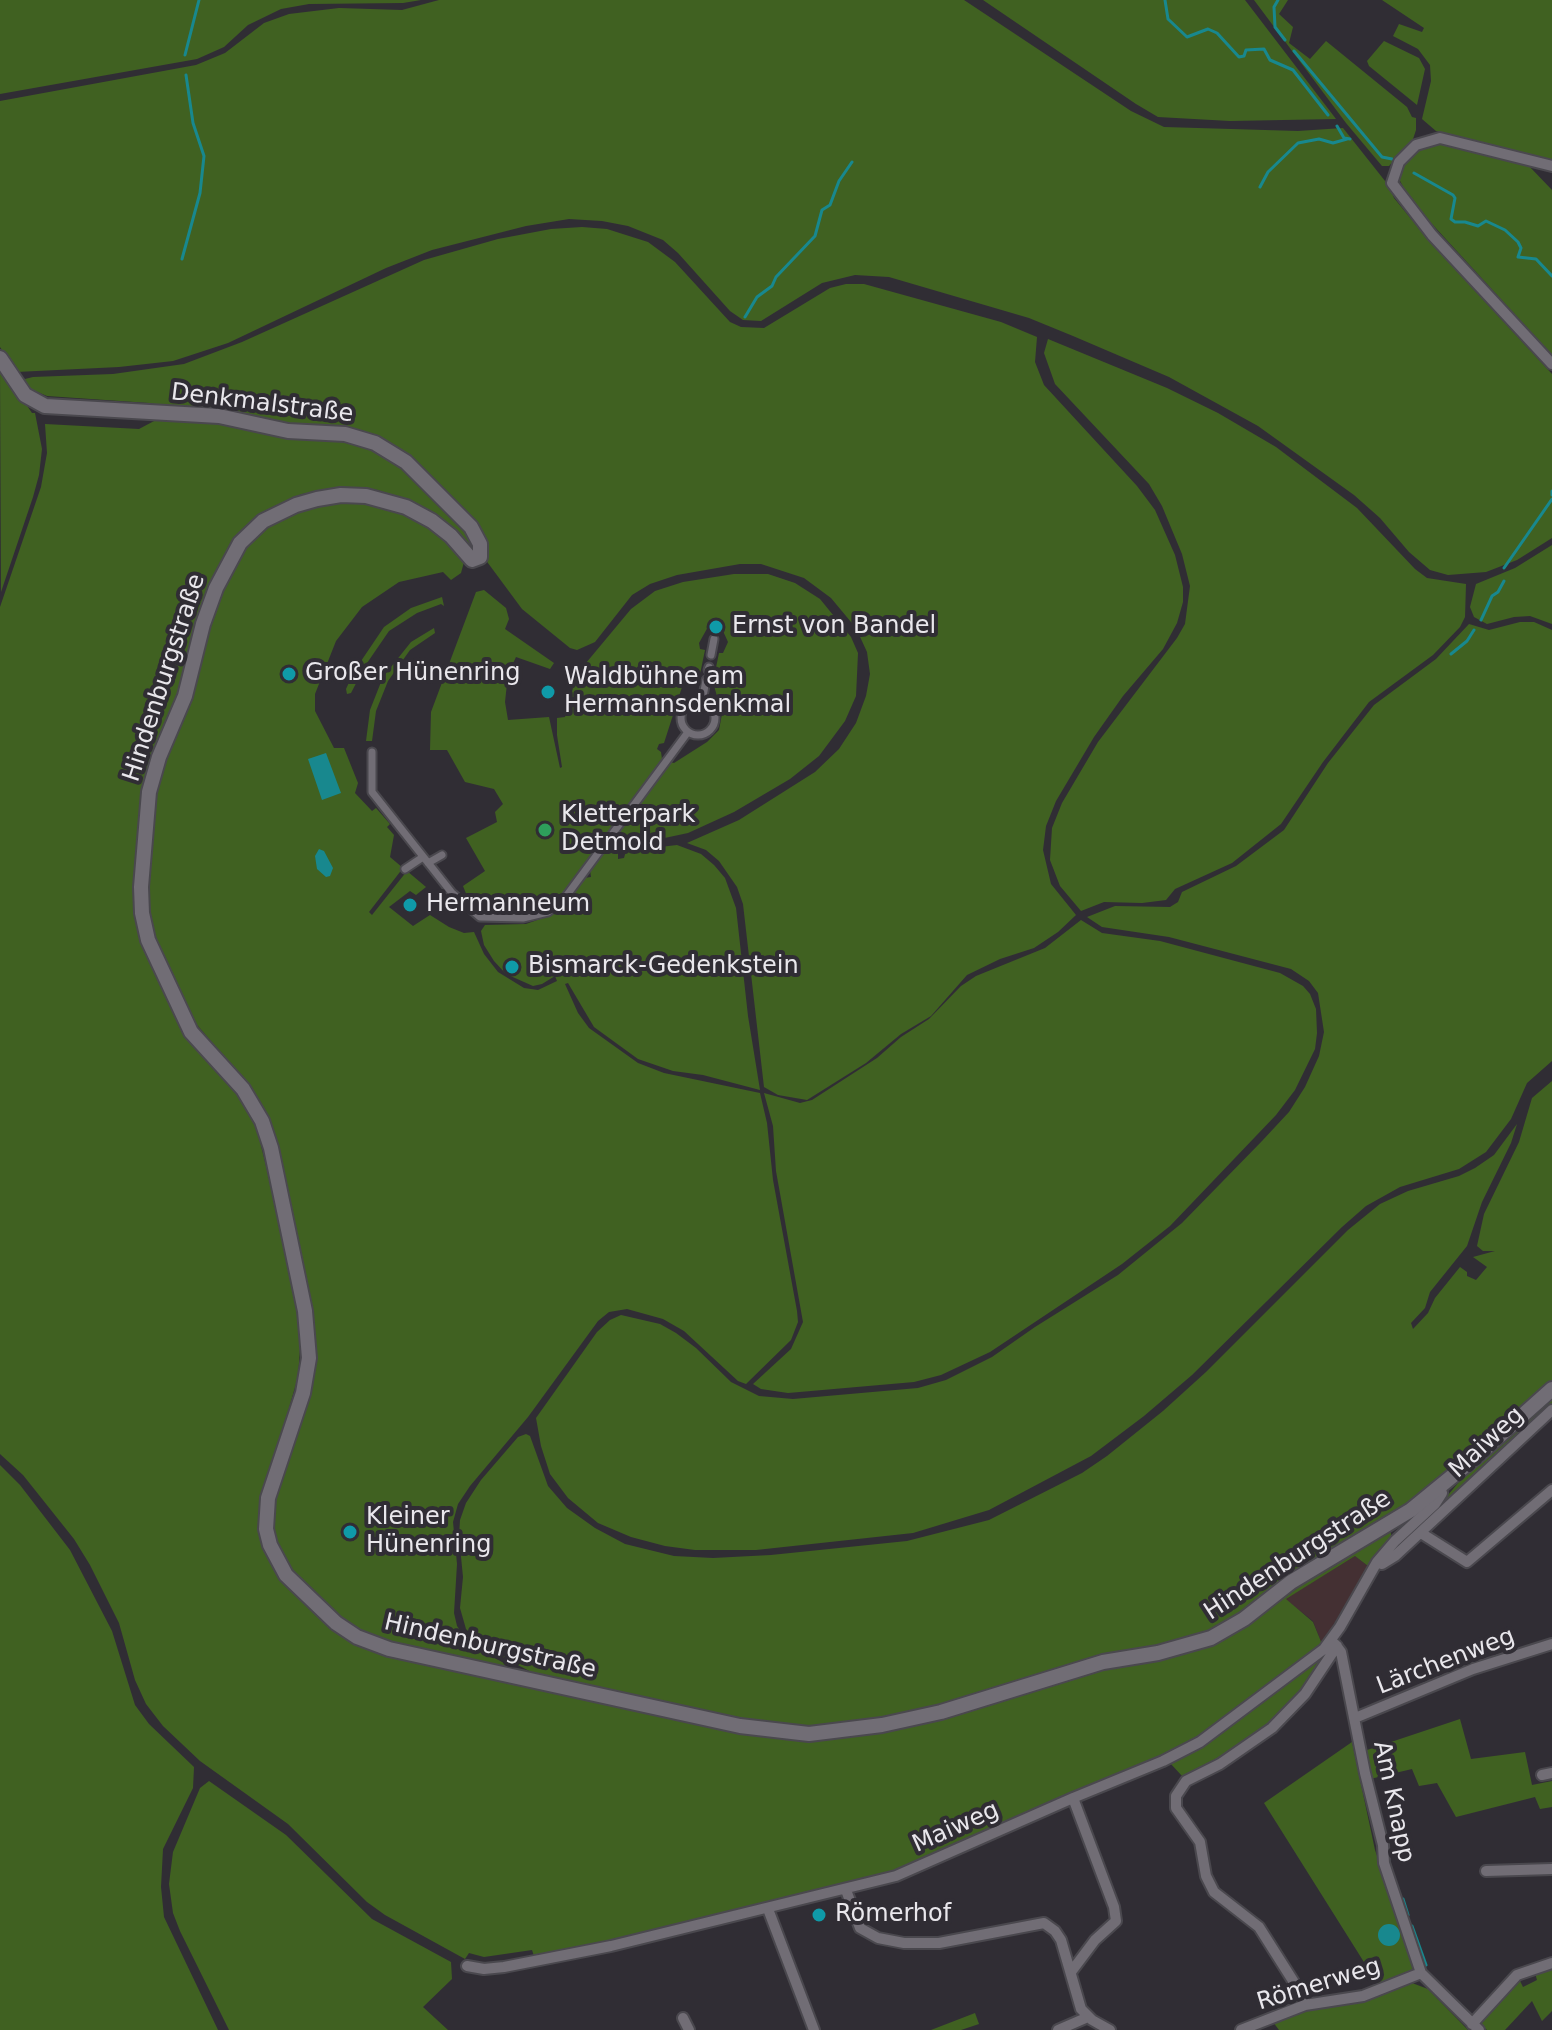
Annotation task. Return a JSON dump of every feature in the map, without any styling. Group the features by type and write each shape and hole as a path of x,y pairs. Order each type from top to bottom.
{"main road":[{"name":"Denkmalstraße","path":"0,358 25,395 45,406 219,416 288,431 345,434 384,447 406,462 471,527 481,548 477,560"},
{"name":"Hindenburgstraße","path":"477,560 470,559 447,532 423,516 399,504 366,496 341,495 317,499 263,521 240,543 216,588 203,624 185,696 159,757 149,792 141,887 142,913 148,940 191,1032 243,1089 265,1129 305,1311 309,1358 303,1393 273,1483 266,1514 268,1537 276,1560 303,1594 336,1623 357,1637 389,1649 771,1732 835,1733 941,1712 1103,1662 1158,1653 1211,1638 1244,1619 1291,1582 1401,1517 1552,1389"}],"street":[{"path":"1552,166 1440,138 1416,145 1399,162 1392,183 1467,276 1552,364"},
{"path":"702,702 714,639"},
{"path":"700,647 709,666"},
{"path":"702,702 711,708 715,718 712,729 702,733 688,732 683,719 687,705 702,702"},
{"path":"372,752 372,792 452,893 479,920 523,918 549,914 566,900 644,786 688,732"},
{"path":"405,869 442,855"},
{"name":"Maiweg","path":"1377,1562 1387,1562 1421,1533 1552,1410"},
{"name":"Maiweg","path":"467,1966 484,1969 543,1960 768,1909 896,1876 1163,1761 1200,1742 1334,1643 1377,1562 1435,1504 1442,1493 1440,1487"},
{"path":"1421,1533 1467,1562 1552,1490"},
{"path":"1305,2005 1302,1995 1259,1927 1214,1892 1206,1876 1200,1842 1176,1808 1176,1796 1186,1781 1220,1764 1272,1728 1305,1694 1334,1643"},
{"name":"Am Knapp","path":"1334,1643 1341,1652 1383,1845 1384,1863 1421,1973"},
{"name":"Lärchenweg","path":"1355,1718 1473,1669 1552,1644"},
{"path":"1071,1972 1095,1940 1116,1921 1114,1907 1073,1798"},
{"path":"1486,1871 1552,1869"},
{"path":"846,1890 860,1928 878,1938 904,1943 939,1943 1044,1923 1061,1940 1081,2009 1110,2030"},
{"path":"768,1909 814,2030"},
{"path":"1421,1973 1476,2027 1517,1975 1552,1963"},
{"name":"Römerweg","path":"1241,2030 1305,2005 1363,1996 1421,1973"},
{"path":"1058,2030 1088,2017"},
{"path":"683,2018 689,2030"}],"shaded area":[{"path":"1355,1556 1368,1566 1322,1644 1313,1621 1285,1599"}],"green space":[{"path":"0,0 421,0 309,4 281,9 248,25 224,47 197,59 0,94"},
{"path":"439,0 964,0 1131,111 1164,127 1298,131 1343,128 1430,242 1552,374 1552,538 1517,560 1486,572 1448,575 1430,570 1354,495 1258,426 1169,377 1073,336 1029,318 889,277 855,275 822,283 761,321 743,320 730,311 663,240 628,226 602,221 569,219 526,226 432,250 386,268 228,343 173,361 16,372 0,347 0,101 196,65 225,53 264,23 289,14 339,8 402,10"},
{"path":"983,0 1245,0 1336,119 1230,121 1158,117"},
{"path":"1254,0 1288,0 1279,14 1293,27 1289,43 1310,59 1326,41 1407,107 1412,117 1416,118 1413,139 1389,166 1382,166 1346,123"},
{"path":"1382,0 1552,0 1552,161 1436,131 1422,119 1431,81 1430,65 1418,49 1393,36 1399,24 1422,32 1424,28"},
{"path":"1384,41 1419,58 1425,69 1417,105 1369,66 1367,61"},
{"path":"1431,143 1474,149 1528,165 1552,190 1552,355 1410,200 1398,177 1401,169 1423,145"},
{"path":"551,229 607,229 648,242 675,262 730,322 741,327 764,328 830,288 864,284 1001,322 1037,337 1035,362 1044,385 1137,486 1155,510 1175,555 1183,587 1183,602 1177,623 1163,649 1123,696 1094,737 1056,801 1046,826 1043,850 1051,884 1076,915 1034,948 1000,959 967,975 931,1016 901,1034 866,1063 807,1100 778,1095 764,1087 743,904 737,887 719,861 706,850 687,843 739,820 815,772 839,749 856,723 870,674 867,652 856,628 831,598 804,578 761,564 740,564 677,575 650,584 632,595 595,642 577,650 570,648 522,609 485,559 485,548 398,450 305,430 149,403 47,396 28,388 21,380 113,374 184,364 242,342 424,260 498,239"},
{"path":"1048,339 1167,388 1218,413 1276,447 1357,508 1427,578 1466,584 1465,617 1460,627 1433,655 1369,702 1281,824 1232,863 1175,889 1166,900 1104,902 1081,911 1060,886 1050,860 1052,828 1062,803 1098,742 1177,638 1185,624 1190,586 1182,554 1149,484 1055,384 1044,353"},
{"path":"0,366 32,413 35,413 42,449 33,497 1,592"},
{"path":"157,416 345,438 390,454 474,540 474,553 417,505 378,490 361,488 302,494 249,523 223,558 209,586 197,619 181,690 143,782 134,891 139,929 182,1025 199,1051 247,1106 256,1125 298,1312 301,1335 298,1377 259,1511 262,1535 281,1580 332,1626 354,1640 736,1732 808,1740 880,1732 1102,1669 1195,1651 1249,1623 1310,1579 1391,1532 1368,1566 1355,1556 1286,1599 1313,1622 1322,1644 1198,1738 1163,1756 1071,1792 895,1871 671,1928 534,1956 532,1950 484,1957 469,1953 465,1959 385,1915 367,1902 288,1824 200,1761 163,1726 146,1704 135,1680 119,1623 90,1565 74,1539 23,1475 0,1454 0,607 41,487 47,453 45,424 139,429 156,420"},
{"path":"343,501 359,501 397,510 428,525 456,549 464,562 461,573 451,580 443,572 399,582 362,607 336,641 315,694 315,711 334,748 344,748 358,783 355,793 372,811 376,808 390,824 387,827 394,835 390,857 403,868 369,912 372,915 407,871 426,887 416,895 410,891 389,907 413,926 430,915 464,933 474,932 484,954 498,972 524,988 538,990 557,981 555,976 533,986 506,974 484,945 481,931 485,925 526,924 554,914 584,878 591,877 590,870 605,849 618,852 618,859 624,858 626,851 677,845 701,854 714,865 725,878 736,908 760,1090 703,1075 673,1071 638,1059 594,1027 568,983 565,984 578,1013 589,1028 638,1063 664,1073 760,1093 797,1311 798,1322 791,1340 746,1384 738,1381 684,1331 663,1319 627,1309 609,1312 598,1321 528,1417 470,1486 458,1504 453,1522 457,1564 454,1613 457,1626 470,1644 518,1671 372,1638 338,1619 290,1573 274,1544 270,1515 277,1484 309,1391 312,1358 268,1120 244,1080 192,1019 148,925 144,909 157,781 221,589 245,546 261,531 280,519"},
{"path":"1552,545 1552,624 1530,616 1487,624 1474,617 1470,607 1476,584 1515,568"},
{"path":"734,574 768,574 795,583 820,599 851,637 858,653 856,696 845,721 819,756 790,779 734,812 688,833 627,846 611,841 670,762 674,763 707,742 719,730 722,714 713,682 719,653 723,653 728,642 724,628 721,630 715,624 711,628 709,625 699,643 700,649 705,650 699,679 682,687 664,743 659,744 657,749 662,759 561,896 547,908 536,911 505,913 480,909 467,896 463,886 485,871 466,838 497,822 495,812 503,804 494,789 465,782 447,750 430,750 431,712 476,592 484,590 506,608 509,619 505,629 554,663 550,669 516,657 508,674 505,702 508,720 549,717 560,768 557,718 565,717 573,688 586,663 631,609 655,591 683,582"},
{"path":"442,597 444,606 441,604 417,613 389,631 351,693 347,694 346,689 355,670 384,627 411,608"},
{"path":"1520,622 1534,622 1552,630 1552,1061 1527,1083 1511,1119 1486,1152 1459,1169 1400,1187 1366,1206 1192,1375 1144,1416 1091,1456 989,1510 913,1533 756,1550 695,1550 631,1537 598,1523 568,1498 550,1474 536,1418 597,1332 621,1315 660,1324 676,1333 731,1382 759,1396 793,1399 918,1388 946,1380 992,1357 1118,1275 1182,1223 1289,1112 1305,1087 1319,1056 1324,1032 1318,993 1309,981 1291,969 1169,937 1102,927 1087,917 1115,906 1170,907 1178,902 1182,892 1236,866 1284,830 1328,763 1374,705 1436,659 1469,624 1489,630"},
{"path":"434,628 435,633 410,650 388,681 376,711 372,741 366,741 370,710 383,677 411,642"},
{"path":"1081,920 1102,933 1160,941 1280,973 1303,986 1316,1009 1317,1033 1315,1049 1295,1090 1276,1115 1170,1226 1122,1264 990,1352 941,1375 914,1382 788,1393 761,1389 753,1384 791,1349 803,1322 776,1171 773,1126 764,1093 800,1103 812,1100 877,1058 901,1037 929,1019 961,986 976,976 1045,948"},
{"path":"1552,1081 1552,1382 1438,1483 1209,1632 1157,1646 1101,1655 940,1705 836,1726 811,1727 744,1721 537,1675 485,1648 466,1629 460,1608 463,1577 460,1520 466,1503 481,1480 518,1437 530,1436 548,1486 567,1508 625,1544 674,1556 713,1558 771,1555 907,1541 989,1520 1082,1473 1107,1456 1206,1372 1348,1230 1380,1204 1475,1168 1494,1155 1517,1124 1482,1202 1467,1246 1430,1292 1425,1308 1411,1323 1413,1329 1460,1267 1467,1272 1467,1276 1476,1280 1487,1267 1473,1257 1495,1251 1483,1251 1477,1246 1484,1214 1519,1142 1532,1098"},
{"path":"1552,1397 1552,1407 1403,1543 1464,1476"},
{"path":"0,1465 20,1485 70,1550 112,1631 135,1705 149,1724 194,1767 193,1788 163,1849 161,1887 164,1917 218,2030 0,2030"},
{"path":"1328,1652 1293,1700 1266,1726 1236,1748 1183,1777 1170,1763 1203,1745"},
{"path":"1460,1719 1471,1759 1525,1752 1532,1785 1552,1781 1552,1807 1540,1809 1535,1797 1456,1817 1437,1783 1419,1786 1412,1769 1370,1779 1364,1751"},
{"path":"1352,1742 1375,1850 1414,1964 1411,1972 1379,1986 1264,1803"},
{"path":"209,1781 286,1835 372,1919 451,1962 452,1979 423,2007 448,2030 229,2030 180,1931 173,1913 169,1884 173,1852 200,1788"},
{"path":"1552,1966 1552,2011 1542,2021 1532,2001 1505,2030 1487,2030 1481,2025 1519,1979 1523,1987 1537,1980 1535,1973"},
{"path":"1412,1983 1428,1989 1468,2030 1279,2030 1273,2022 1314,2007 1360,2002"},
{"path":"975,2013 979,2024 961,2030 931,2030"}],"water":[{"path":"326,753 341,793 322,800 308,759"},
{"path":"319,849 324,851 333,868 330,876 326,877 317,869 315,856"},
{"path":"1389,1924 1397,1927 1400,1935 1397,1943 1389,1946 1381,1943 1378,1935 1381,1927"}],"waterway":[{"path":"185,55 199,0"},
{"path":"1165,0 1168,19 1187,37 1208,29 1217,33 1239,57 1244,56 1246,50 1264,49 1270,60 1293,70 1328,115"},
{"path":"1278,0 1274,7 1275,27 1285,40"},
{"path":"1294,51 1382,157 1392,159"},
{"path":"182,259 200,193 204,156 193,123 186,75"},
{"path":"1337,126 1344,138 1350,139"},
{"path":"1260,187 1268,172 1298,143 1319,139 1333,143 1347,139"},
{"path":"745,317 757,297 772,286 776,277 815,236 822,210 830,205 839,181 852,162"},
{"path":"1414,173 1453,195 1451,219 1455,222 1478,226 1486,221 1505,230 1521,248 1518,257 1536,259 1552,276"},
{"path":"1504,568 1552,499"},
{"path":"1481,620 1492,596 1504,581"},
{"path":"1451,654 1467,641 1474,630"},
{"path":"1403,1899 1408,1915"},
{"path":"1412,1926 1426,1965"}],"place":[{"name":"Ernst von Bandel","path":"716,627"},
{"name":"Großer Hünenring","path":"289,674"},
{"name":"Waldbühne am Hermannsdenkmal","path":"548,692"},
{"name":"Kletterpark Detmold","path":"545,830"},
{"name":"Hermanneum","path":"410,905"},
{"name":"Bismarck-Gedenkstein","path":"512,967"},
{"name":"Kleiner Hünenring","path":"350,1532"},
{"name":"Römerhof","path":"819,1915"}]}
